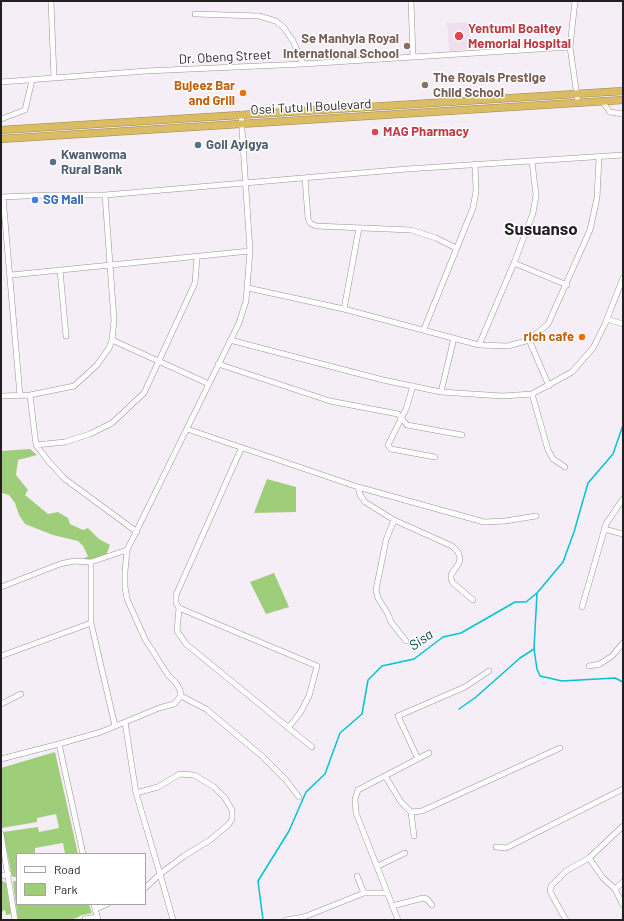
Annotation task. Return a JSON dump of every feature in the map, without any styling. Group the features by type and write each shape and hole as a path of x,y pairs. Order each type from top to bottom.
{"highway":[{"name":"Osei Tutu II Boulevard","path":"1,130 623,91"},
{"name":"Osei Tutu II Boulevard","path":"1,139 623,100"}],"street":[{"path":"51,1 54,78"},
{"path":"411,1 413,57"},
{"path":"574,1 570,47 578,94 578,103"},
{"path":"195,14 259,16 276,21 284,28 293,40 303,64"},
{"name":"Dr. Obeng Street","path":"1,82 146,71 303,64 570,47"},
{"path":"1,119 25,110 32,80"},
{"path":"602,101 610,112 623,114"},
{"path":"241,114 247,183 250,251 248,288 239,323 128,550 125,587 127,599 145,639 168,675 176,683 181,696 206,709 263,756 285,779 299,797"},
{"path":"20,396 11,275 2,197 105,195 475,164 532,162 623,155"},
{"path":"248,288 344,309 424,329 479,345 508,346 529,340 548,324 567,285 592,224 597,198 599,157"},
{"path":"479,345 514,264 533,213 536,196 532,162"},
{"path":"424,329 473,208 476,191 475,164"},
{"path":"305,178 306,204 310,223 316,226 411,230 436,238 456,248"},
{"path":"1,396 30,395 74,386 97,366 109,348 112,340 114,320 105,195"},
{"path":"344,309 359,228"},
{"path":"11,275 250,251"},
{"path":"36,445 64,442 90,434 112,423 144,393 195,283 197,257"},
{"path":"514,264 567,285"},
{"path":"60,270 66,336"},
{"path":"230,340 383,380 440,392 503,396 532,394 572,372 593,348 607,319 623,278"},
{"path":"607,319 623,324"},
{"path":"440,392 454,338"},
{"path":"112,340 208,384"},
{"path":"529,340 549,386"},
{"path":"218,364 330,401 398,414 407,425 462,435"},
{"path":"413,386 402,417 388,443 389,447 415,454 436,457"},
{"path":"532,394 548,450 553,459 565,467"},
{"path":"30,395 36,445 50,463 65,479 137,532"},
{"path":"187,429 241,449 358,487 484,522 505,522 536,516"},
{"path":"241,449 176,595 176,603 179,608 317,666 309,696 300,713 288,728"},
{"path":"358,487 360,495 365,502 394,520 452,546 458,552 460,558 459,563 451,575 451,579 453,583 473,600"},
{"path":"582,607 604,529 611,514 623,499"},
{"path":"394,520 386,540 376,590 378,598 391,622 406,641"},
{"path":"604,529 623,534"},
{"path":"1,587 60,564 74,561 91,562 128,550"},
{"path":"91,562 91,623 115,726"},
{"path":"179,608 176,624 180,637 312,747"},
{"path":"1,656 91,623"},
{"path":"589,666 600,664 612,656 623,643"},
{"path":"418,759 398,716 466,686 489,671"},
{"path":"1,704 21,694"},
{"path":"1,759 59,744 115,726 159,708 174,704 181,696"},
{"path":"125,722 136,793 173,920"},
{"path":"59,744 83,853"},
{"path":"411,812 422,811 560,748"},
{"path":"398,920 356,813 354,799 358,790 429,753"},
{"path":"136,793 158,787 180,774 194,775 214,787 225,798 232,810 232,819 229,824 210,840 184,856 160,874 146,887"},
{"path":"385,776 401,802 411,812 414,836"},
{"path":"496,847 506,848 623,789"},
{"path":"566,920 550,891 551,886 566,871 589,858 623,826"},
{"path":"1,834 9,874 15,920"},
{"path":"378,866 405,853"},
{"path":"589,858 603,878 615,889 623,905"},
{"path":"1,876 9,874"},
{"path":"357,876 364,893"},
{"path":"615,889 623,882"},
{"path":"286,920 304,917 364,893 387,893"},
{"path":"392,906 423,898 427,898 432,905"},
{"path":"85,919 97,918 94,907"}],"shaded area":[{"name":"Yentumi Boaitey Memorial Hospital","path":"469,22 471,49 449,51 447,23"}],"green space":[{"path":"30,449 37,455 18,460 16,475 28,490 25,495 48,514 58,512 68,518 70,524 83,530 88,528 99,539 110,545 106,555 95,560 82,560 88,556 83,546 78,541 53,535 25,524 19,515 15,503 9,495 2,493 1,451"},
{"path":"267,479 296,487 296,512 254,513"},
{"path":"274,573 289,607 266,614 250,582"},
{"path":"55,752 78,853 65,853 63,843 35,848 35,853 16,853 16,877 12,876 3,832 38,827 39,832 59,828 56,814 37,818 37,822 2,828 1,768"},
{"path":"1,880 6,883 11,914 6,915 5,910 1,912"},
{"path":"16,880 16,905 13,882"},
{"path":"16,905 89,905 92,913 70,920 18,920"}],"waterway":[{"name":"Sisa","path":"263,920 258,881 289,831 306,792 325,774 340,733 362,714 368,680 382,666 414,659 443,637 461,633 515,602 526,602 537,593 563,562 574,532 588,483 613,454 623,425"},
{"path":"537,593 534,649 537,669 540,676 562,681 615,678 623,682"},
{"path":"459,709 476,697 520,658 534,649"}],"place":[{"name":"Yentumi Boaitey Memorial Hospital","path":"459,36"},
{"name":"Se Manhyia Royal International School","path":"407,46"},
{"name":"The Royals Prestige Child School","path":"425,85"},
{"name":"Bujeez Bar and Grill","path":"243,93"},
{"name":"MAG Pharmacy","path":"375,132"},
{"name":"Goil Ayigya","path":"198,145"},
{"name":"Kwanwoma Rural Bank","path":"53,162"},
{"name":"SG Mall","path":"35,200"},
{"name":"rich cafe","path":"582,337"}],"district":[{"name":"Susuanso","path":"541,229"}]}
